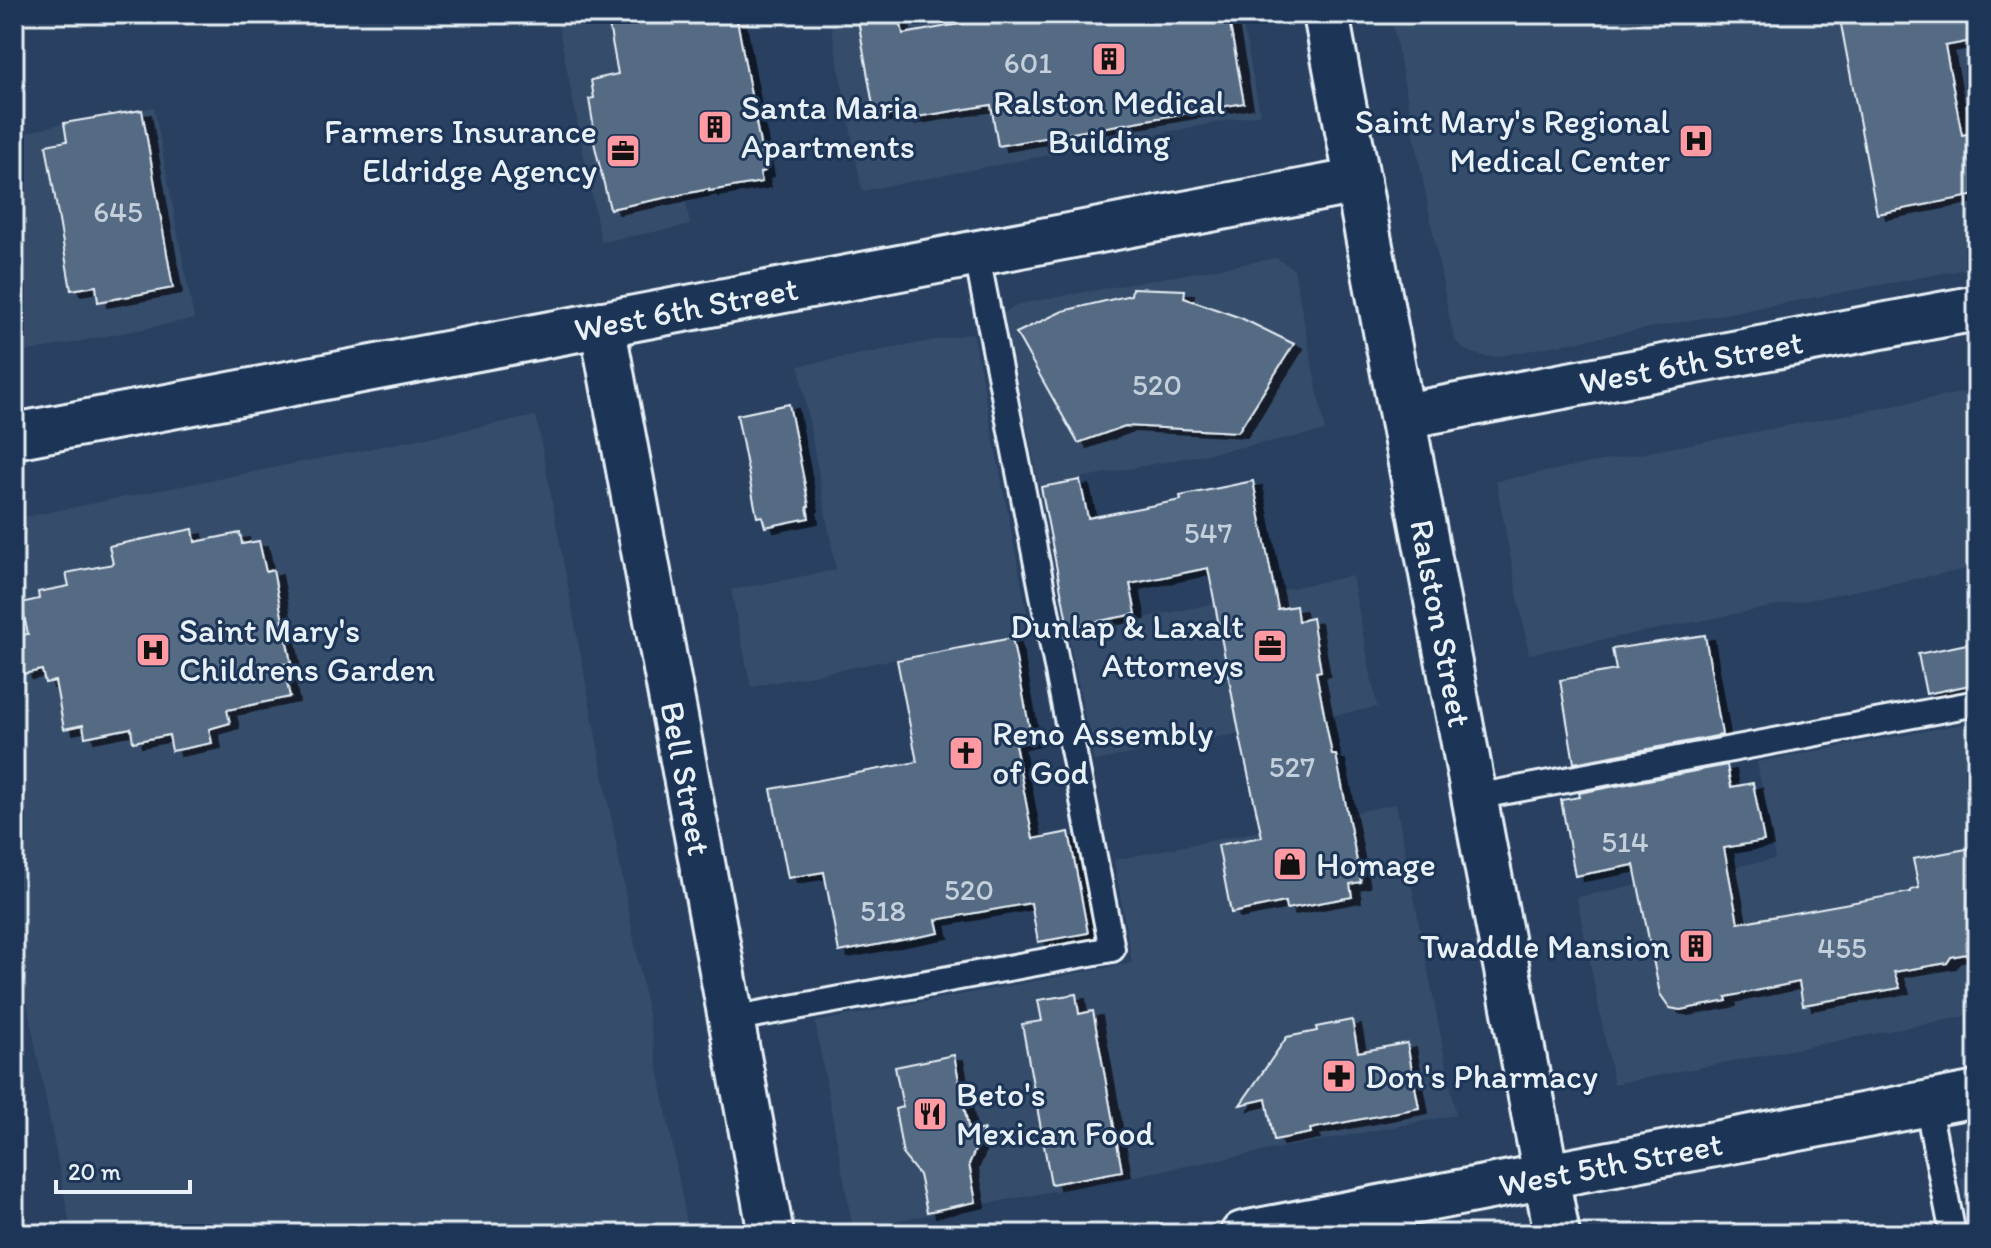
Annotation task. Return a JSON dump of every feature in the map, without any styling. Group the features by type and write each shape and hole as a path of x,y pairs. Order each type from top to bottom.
{"street":[{"name":"Ralston Street","path":"1326,14 1557,1234"},
{"name":"West 6th Street","path":"14,436 976,251 1358,181"},
{"name":"West 6th Street","path":"1404,416 1977,308"},
{"name":"Bell Street","path":"602,324 771,1234"},
{"name":"West 5th Street","path":"1243,1234 1977,1094"}],"lane":[{"path":"731,1019 1112,949 976,251"},
{"path":"1475,797 1977,703"},
{"path":"1927,1103 1953,1234"}],"shaded area":[{"path":"556,14 651,14 690,225 601,242"},
{"path":"829,14 1241,14 1260,114 862,191"},
{"name":"Saint Mary's Regional Medical Center","path":"1391,14 1977,14 1977,267 1494,357 1465,350 1455,340 1450,321"},
{"path":"154,107 194,319 14,354 14,136 64,123"},
{"path":"1276,258 1294,269 1325,431 1039,486 1004,313 1018,304"},
{"path":"973,333 1031,633 751,687 731,590 836,570 799,366"},
{"path":"1977,390 1977,567 1529,654 1496,481"},
{"path":"536,416 689,1234 72,1234 14,936 14,519"},
{"path":"1352,576 1377,707 1094,761 1068,633"},
{"path":"1969,723 1977,764 1977,1014 1614,1084 1577,897 1775,859 1757,762"},
{"path":"1396,804 1456,1115 853,1229 815,1022 1132,963 1114,860"},
{"path":"1977,1174 1977,1234 1971,1234 1960,1178"}],"building":[{"path":"607,14 736,14 765,171 760,173 762,182 610,209 591,130 594,129 589,99 594,98 591,80 618,74"},
{"name":"Ralston Medical Building","path":"857,14 899,14 903,34 976,21 975,14 1228,14 1244,103 998,146 991,105 905,119 903,113 875,117"},
{"path":"1839,14 1977,14 1977,40 1945,46 1962,135 1977,132 1977,195 1877,214"},
{"path":"142,110 173,288 98,302 96,286 71,290 46,145 67,141 64,123"},
{"path":"1132,288 1185,290 1184,298 1241,318 1294,344 1238,432 1125,426 1078,443 1016,333 1063,311 1131,295"},
{"path":"789,404 809,518 765,527 762,516 757,517 737,415"},
{"path":"1080,480 1088,518 1181,500 1180,496 1253,481 1278,609 1296,606 1298,621 1312,618 1321,671 1316,672 1361,882 1350,884 1352,897 1286,909 1285,902 1231,913 1218,845 1262,837 1208,568 1130,584 1136,614 1068,627 1041,487"},
{"name":"Saint Mary's Childrens Garden","path":"193,529 195,542 240,533 242,544 259,541 266,572 273,570 291,663 283,664 290,697 227,710 230,723 209,729 212,743 172,751 169,735 133,742 131,728 85,737 83,725 64,729 55,681 45,683 42,670 23,674 16,636 28,634 21,603 39,599 38,592 69,586 66,573 113,564 109,546"},
{"path":"1705,635 1722,735 1574,763 1560,680 1616,670 1612,649"},
{"name":"Reno Assembly of God","path":"1012,638 1032,741 1015,744 1033,839 1069,832 1088,933 1038,942 1031,903 936,920 939,933 839,952 824,872 788,878 771,789 917,762 897,660"},
{"path":"1967,644 1975,684 1926,694 1918,654"},
{"path":"1727,765 1731,787 1753,783 1764,841 1724,848 1738,923 1911,892 1919,888 1913,859 1977,847 1977,952 1951,957 1947,963 1894,972 1900,988 1803,1005 1799,982 1726,997 1727,1001 1680,1010 1670,1008 1660,994 1634,865 1575,876 1561,800 1580,797 1579,793"},
{"path":"1076,994 1079,1014 1093,1011 1122,1171 1051,1184 1022,1024 1042,1021 1038,1000"},
{"name":"Don's Pharmacy","path":"1352,1020 1358,1052 1407,1043 1419,1108 1310,1129 1311,1133 1274,1140 1266,1099 1240,1105 1287,1037"},
{"name":"Beto's Mexican Food","path":"954,1055 969,1132 984,1129 969,1164 976,1202 927,1212 919,1175 903,1155 895,1109 903,1107 895,1067"}],"place":[{"name":"Ralston Medical Building","path":"1109,59"},
{"name":"Santa Maria Apartments","path":"715,127"},
{"name":"Saint Mary's Regional Medical Center","path":"1696,141"},
{"name":"Farmers Insurance Eldridge Agency","path":"623,151"},
{"name":"Dunlap & Laxalt Attorneys","path":"1270,646"},
{"name":"Saint Mary's Childrens Garden","path":"153,650"},
{"name":"Reno Assembly of God","path":"966,753"},
{"name":"Homage","path":"1290,864"},
{"name":"Twaddle Mansion","path":"1696,946"},
{"name":"Don's Pharmacy","path":"1339,1076"},
{"name":"Beto's Mexican Food","path":"930,1114"}]}
